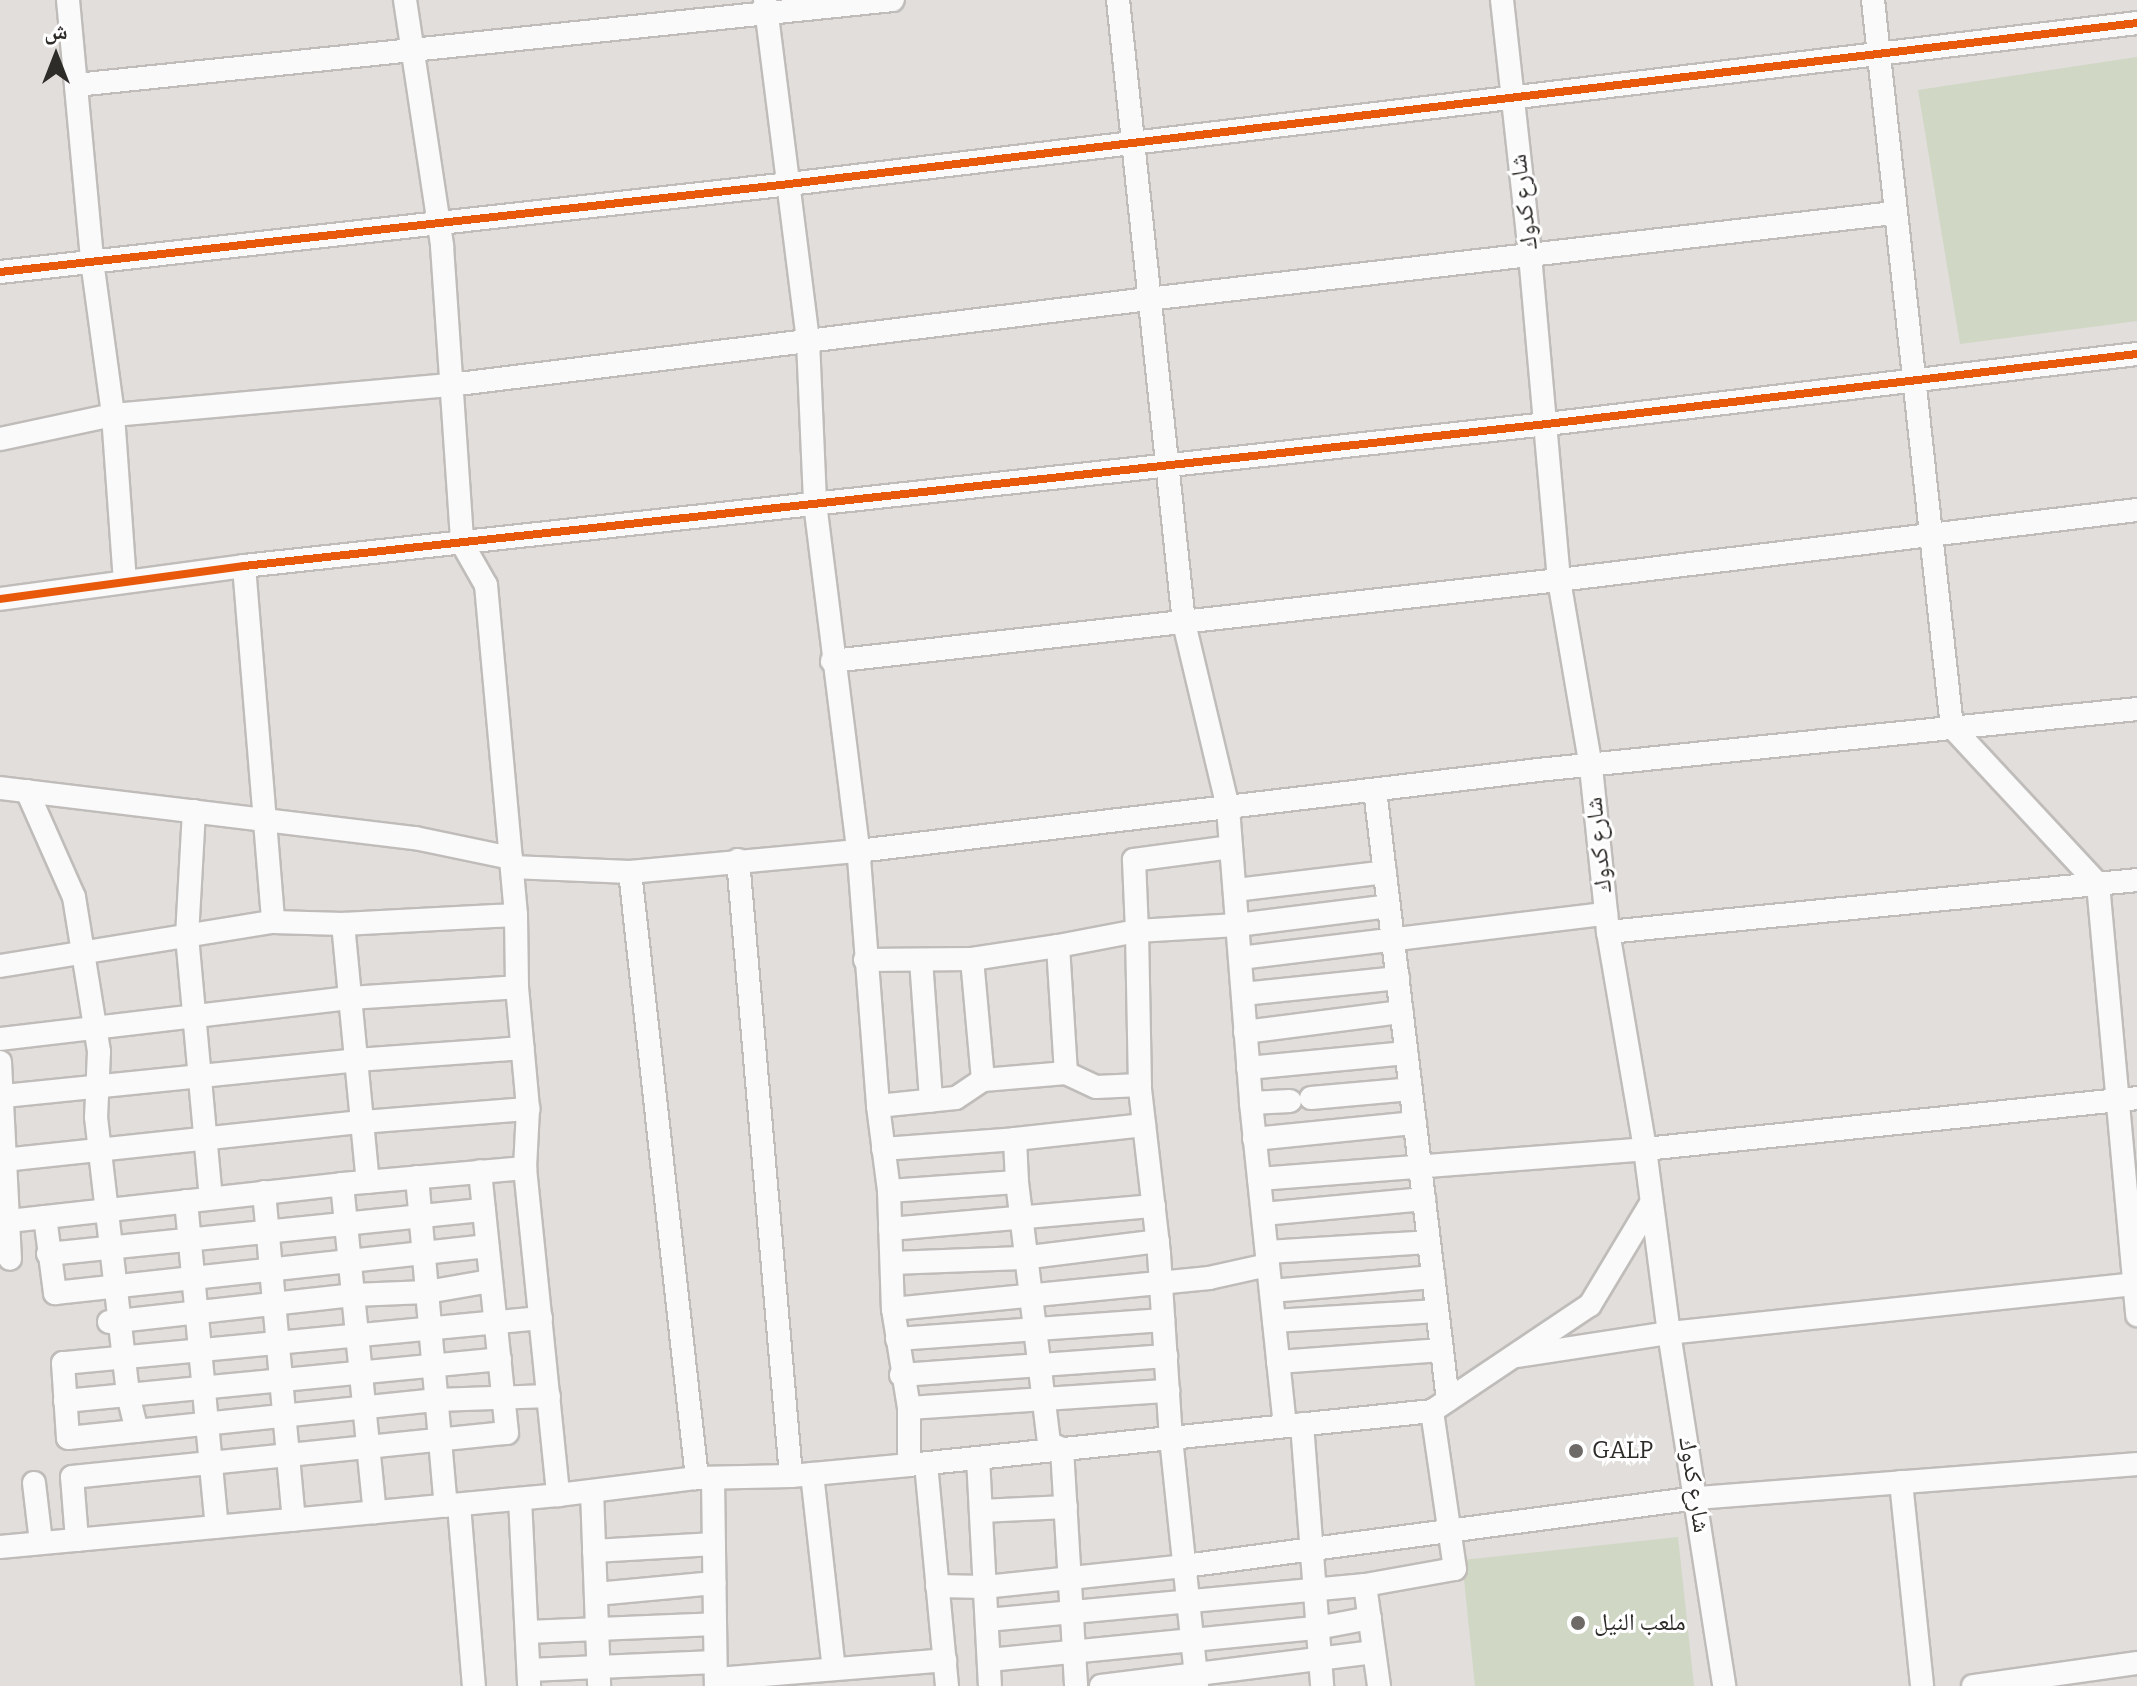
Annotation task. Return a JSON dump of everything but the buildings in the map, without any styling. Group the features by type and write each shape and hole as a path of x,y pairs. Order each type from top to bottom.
{"street":[{"path":"68,0 92,261 113,415 125,581"},
{"path":"405,0 410,50 442,246 462,543 486,585 516,915 517,987 528,1109 525,1168 558,1495"},
{"path":"76,85 410,50 766,7 893,0"},
{"path":"1118,0 1184,623 1228,808 1254,1139 1278,1362 1294,1425 1312,1551 1322,1686"},
{"name":"شارع كدوك","path":"1502,0 1547,424 1559,580 1591,767 1607,923 1645,1149 1650,1205 1724,1686"},
{"path":"1873,0 1952,727 2098,884 2127,1099 2137,1315"},
{"path":"766,7 808,341 815,503 832,661 858,851 878,1106 889,1191 893,1309 901,1375 937,1586 947,1686"},
{"path":"0,272 789,184 1878,51 2137,23"},
{"path":"0,439 113,415 450,385 1148,299 1894,213"},
{"path":"0,599 244,566 1165,463 1547,424 2137,354"},
{"path":"832,661 1559,580 2137,510"},
{"path":"244,566 268,820 273,922"},
{"path":"0,788 415,838 511,863 630,872 858,851 1375,790 2137,709"},
{"path":"987,1620 1365,1585 1455,1569 1449,1532 1440,1406 1442,1350 1375,790"},
{"path":"27,791 74,897 99,1052 100,1150 117,1286 115,1321 125,1357 128,1395 137,1431"},
{"path":"194,811 187,936 211,1198"},
{"path":"1197,1680 1171,1438 1158,1241 1140,1085 1134,860 1231,847"},
{"path":"738,860 801,1475 834,1669"},
{"path":"630,872 714,1544 716,1676"},
{"path":"1235,890 1385,872"},
{"path":"1240,958 1607,923 2137,880"},
{"path":"865,960 972,959 1137,931 1237,925 1389,906"},
{"path":"0,966 273,922 343,924 516,915"},
{"path":"343,924 368,1182"},
{"path":"1058,946 1066,1073"},
{"path":"972,959 983,1080"},
{"path":"921,960 931,1101"},
{"path":"1243,994 1398,978"},
{"path":"0,1039 349,998 517,987"},
{"path":"1245,1032 1402,1012"},
{"path":"4,1096 356,1060 523,1048"},
{"path":"1248,1068 1406,1053"},
{"path":"0,1062 4,1096 3,1221 10,1259"},
{"path":"878,1106 956,1098 983,1080 1066,1073 1096,1087 1140,1085"},
{"path":"1251,1103 1411,1089"},
{"path":"1259,1179 1645,1149 2127,1099"},
{"path":"4,1160 362,1122 528,1109"},
{"path":"1254,1139 1415,1123"},
{"path":"883,1149 1144,1125"},
{"path":"1015,1139 1017,1182 1049,1443 1062,1449"},
{"path":"3,1221 342,1184 525,1168"},
{"path":"77,1540 72,1477 507,1433 480,1171"},
{"path":"417,1177 440,1441 453,1505 474,1686"},
{"path":"889,1191 1017,1182"},
{"path":"342,1184 375,1512"},
{"path":"264,1192 294,1520"},
{"path":"1263,1214 1424,1199"},
{"path":"186,1201 217,1527"},
{"path":"0,1547 520,1499 705,1478 801,1475 917,1465 1294,1425 1440,1406 1590,1305 1650,1205"},
{"path":"890,1229 1154,1206"},
{"path":"48,1254 484,1210"},
{"path":"45,1217 55,1293 487,1246"},
{"path":"892,1263 1027,1257 1158,1241"},
{"path":"893,1309 1209,1278 1267,1258 1429,1242"},
{"path":"1271,1291 1433,1277"},
{"path":"115,1321 353,1295 427,1292 491,1281"},
{"path":"1513,1357 1669,1333 2136,1285"},
{"path":"1274,1321 1437,1311"},
{"path":"541,1318 63,1363 68,1438 437,1400 549,1396"},
{"path":"897,1339 1163,1320"},
{"path":"1278,1362 1442,1350"},
{"path":"901,1375 1166,1356"},
{"path":"65,1401 500,1359"},
{"path":"909,1408 1168,1391"},
{"path":"1062,1449 1076,1686"},
{"path":"978,1458 990,1686"},
{"path":"937,1586 985,1587 1185,1566 1697,1498 2137,1464"},
{"path":"1901,1482 1922,1686"},
{"path":"34,1483 41,1543"},
{"path":"592,1491 599,1677"},
{"path":"520,1499 529,1678 716,1676 834,1669 860,1677 945,1660"},
{"path":"981,1511 1066,1507"},
{"path":"594,1551 714,1544"},
{"path":"596,1594 714,1583"},
{"path":"1365,1585 1379,1686"},
{"path":"989,1660 1317,1628 1370,1618"},
{"path":"527,1632 715,1624"},
{"path":"1101,1686 1197,1680 1374,1652"},
{"path":"1973,1686 2137,1663"}],"green space":[{"path":"2137,57 2137,321 1960,344 1918,90"},
{"name":"ملعب النيل","path":"1678,1537 1694,1686 1475,1686 1462,1560"}],"cycle path":[{"path":"0,272 789,184 2137,23"},
{"path":"0,599 244,566 1547,424 2137,354"}],"place":[{"name":"GALP","path":"1576,1451"},
{"name":"ملعب النيل","path":"1578,1623"}]}
